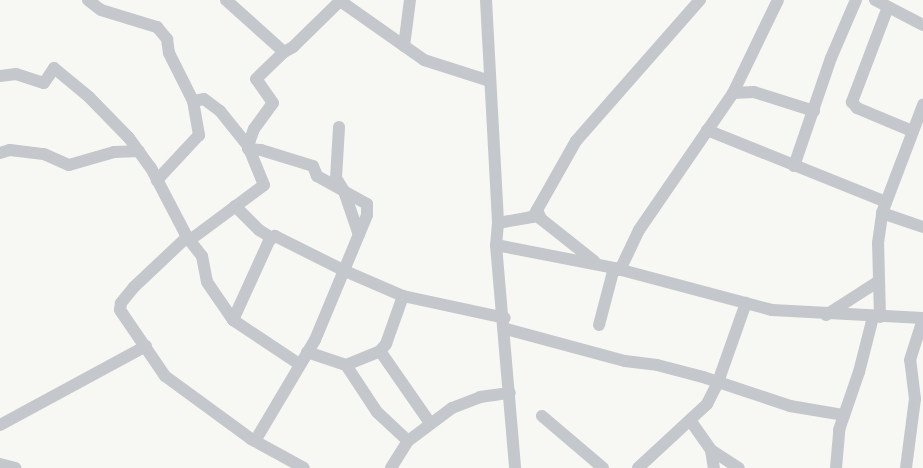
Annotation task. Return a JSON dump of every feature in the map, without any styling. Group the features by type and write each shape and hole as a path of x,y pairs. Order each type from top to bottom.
{"street":[{"path":"88,0 101,10 157,27 167,39 169,53 193,101 199,135 157,180"},
{"path":"226,0 284,52"},
{"path":"248,148 254,129 273,103 256,79 284,52 293,47 339,0 424,60 490,81"},
{"path":"404,46 410,0"},
{"path":"486,0 498,224 496,246 505,324 515,468"},
{"path":"598,325 617,269 640,230 733,93 778,0"},
{"path":"794,166 831,58 856,0"},
{"path":"875,0 923,25"},
{"path":"498,224 528,221 537,210 576,141 698,1"},
{"path":"888,7 852,102 856,108 912,131"},
{"path":"0,76 16,74 44,83 54,68 89,97 139,151 157,180 188,239 202,256 207,282 233,320 298,364"},
{"path":"733,93 754,92 814,111"},
{"path":"193,101 204,99 220,111 248,148 264,185 188,239 121,303 120,310 146,346 153,362 165,376 254,441 304,468"},
{"path":"836,468 835,453 844,415 860,372 876,317 879,281 878,243 884,208 923,105"},
{"path":"339,127 336,178 344,191 359,235"},
{"path":"707,130 794,166 923,227"},
{"path":"248,148 261,150 313,166 317,176 369,208 345,272 307,352 298,364 254,441"},
{"path":"0,153 10,150 44,154 69,165 114,152 139,151"},
{"path":"235,206 258,230 272,238 281,237 345,272 403,296 505,324 625,361 657,365 718,382 790,406 844,415"},
{"path":"537,210 541,219 599,265"},
{"path":"233,320 272,238"},
{"path":"496,246 617,269 772,310 826,315 923,318 910,360 915,399 906,468"},
{"path":"826,315 879,281"},
{"path":"346,365 380,351 386,344 403,296"},
{"path":"638,468 707,404 718,382 746,303"},
{"path":"0,426 146,346"},
{"path":"380,351 430,423"},
{"path":"307,352 346,365 377,412 408,441"},
{"path":"390,468 408,441 452,408 480,397 510,393"},
{"path":"542,416 603,468"},
{"path":"690,420 711,450 739,468"},
{"path":"711,450 714,468"},
{"path":"0,464 15,468"}]}
